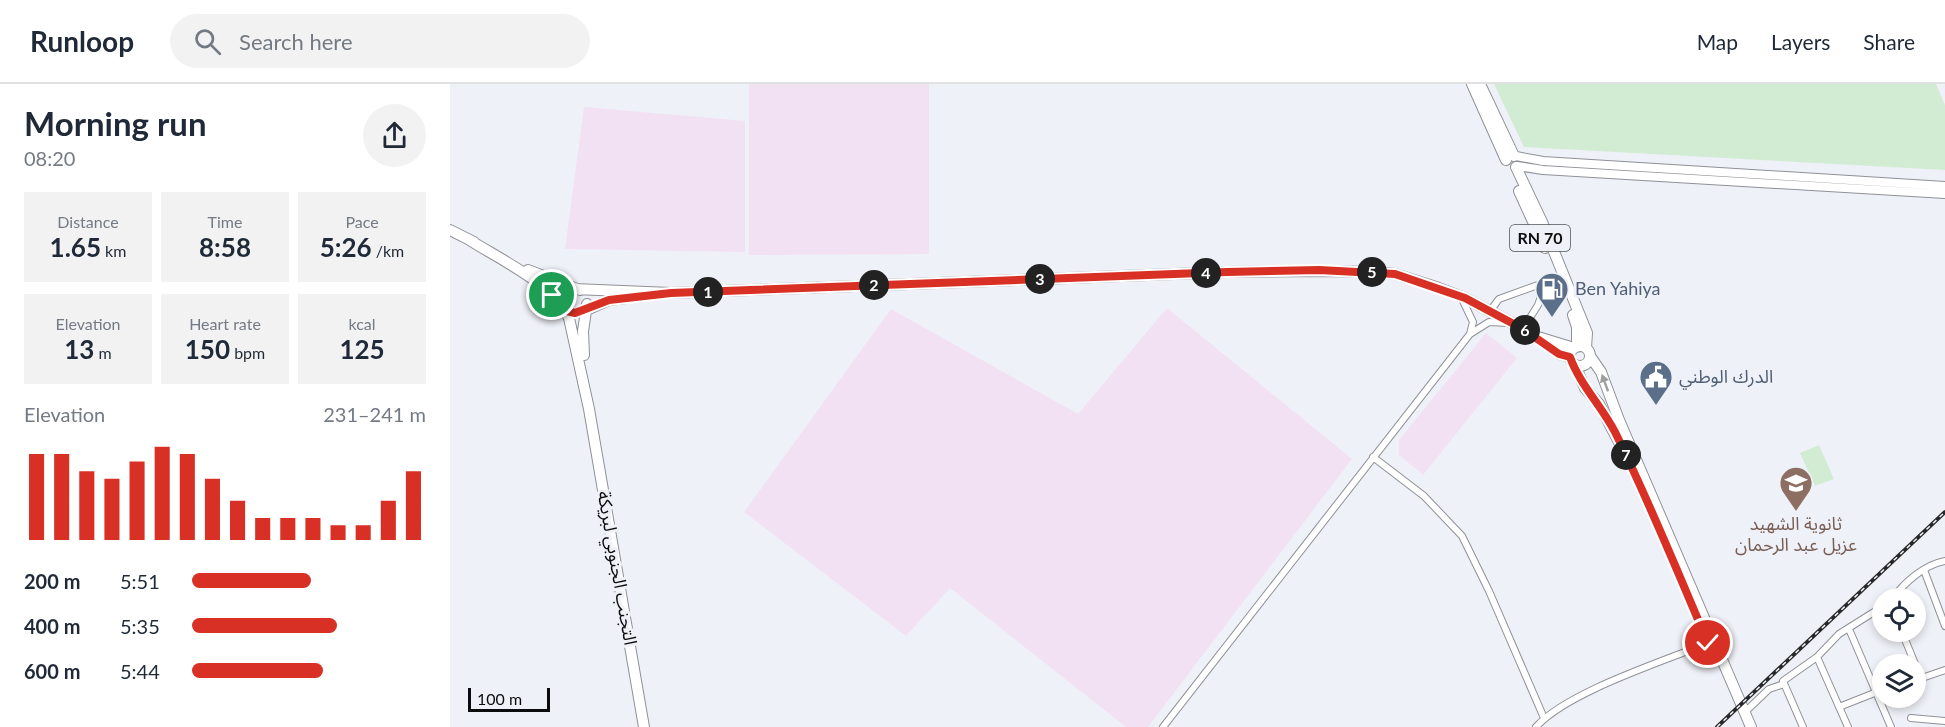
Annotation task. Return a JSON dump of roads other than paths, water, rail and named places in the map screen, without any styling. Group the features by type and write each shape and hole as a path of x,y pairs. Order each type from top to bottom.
{"main road":[{"name":"RN 70","path":"1472,84 1513,162"},
{"name":"RN 70","path":"1480,84 1560,277 1577,327 1579,354"},
{"path":"450,230 543,278 578,290 671,293 1319,270 1395,274 1461,297 1538,337 1579,354 1601,372 1619,420 1751,727"},
{"path":"468,239 542,286 571,313 609,300 671,293"},
{"name":"RN 70","path":"1560,277 1587,333 1579,354"},
{"path":"564,308 564,295 578,290"},
{"path":"578,290 586,297 584,309"},
{"name":"التجنب الجنوبي لبريكة","path":"564,308 572,328 589,409 644,727"},
{"name":"التجنب الجنوبي لبريكة","path":"584,309 582,341 589,409"},
{"path":"1579,354 1586,388 1613,429 1632,468 1744,727"}],"street":[{"path":"1513,162 1543,161 1945,186"},
{"path":"1513,162 1543,170 1945,194"},
{"path":"1490,311 1499,299 1560,277"},
{"path":"1523,329 1538,305 1546,283"},
{"path":"1461,297 1473,322 1470,334"},
{"path":"1163,727 1470,334 1489,322 1512,324"},
{"path":"1373,457 1424,496 1462,536 1544,718"},
{"path":"1900,588 1904,583 1935,563 1945,561"},
{"path":"1924,570 1945,626"},
{"path":"1803,727 1783,681 1817,657 1839,634 1872,614"},
{"path":"1849,629 1872,677"},
{"path":"1536,727 1544,718 1598,688 1708,643"},
{"path":"1817,657 1848,727"},
{"path":"1926,676 1945,670"},
{"path":"1745,712 1769,689 1784,684"},
{"path":"1839,707 1872,694"},
{"path":"1885,708 1891,727"},
{"path":"1911,718 1945,721"}],"railway":[{"path":"1717,727 1945,512"}],"place":[{"name":"Ben Yahiya","path":"1552,318"},
{"name":"الدرك الوطني","path":"1656,406"},
{"name":"ثانوية الشهيد عزيل عبد الرحمان","path":"1796,512"}]}
